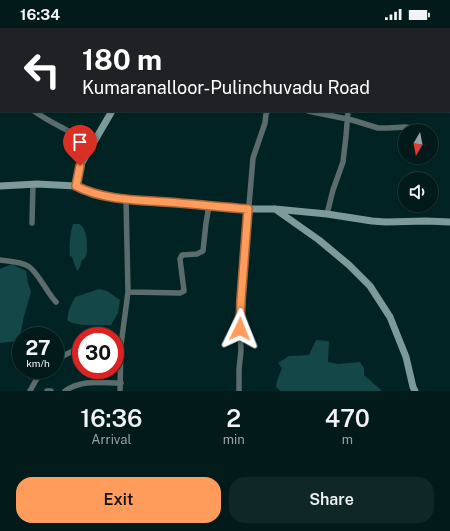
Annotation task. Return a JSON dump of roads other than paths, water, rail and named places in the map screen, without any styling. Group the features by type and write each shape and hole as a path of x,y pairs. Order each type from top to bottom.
{"main road":[{"path":"76,186 80,166 111,112"},
{"path":"0,186 33,184 76,186 95,193 126,199 248,209 275,209 386,222 450,222"},
{"path":"275,209 319,240 349,265 370,286 390,317 406,357 415,391"}],"street":[{"path":"36,112 69,132 93,143"},
{"path":"239,391 241,300 253,158 267,112"},
{"path":"313,112 347,119 378,128 398,127"},
{"path":"327,214 333,190 343,162 348,112"},
{"path":"32,223 33,184"},
{"path":"123,327 128,292 126,199"},
{"path":"128,292 180,293 184,291 180,259 182,255 196,254 203,251 209,206"},
{"path":"0,260 29,266 56,302"},
{"path":"30,391 37,379"},
{"path":"120,391 121,379"},
{"path":"65,391 71,387 83,383 121,383"}]}
